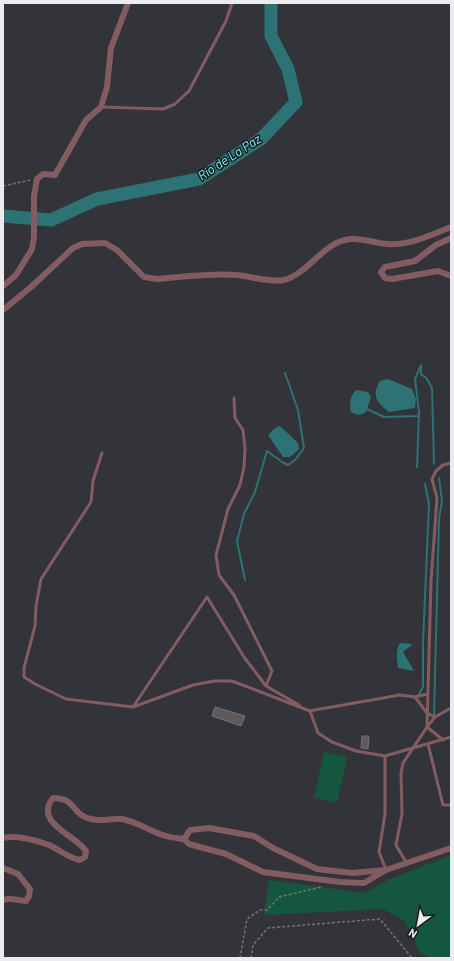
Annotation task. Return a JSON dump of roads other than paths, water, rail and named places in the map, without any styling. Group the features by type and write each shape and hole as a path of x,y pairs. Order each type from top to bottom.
{"street":[{"path":"3,286 16,275 32,249 34,237 34,196 37,179 43,174 55,175 86,120 101,107 107,88 111,48 128,3"},
{"path":"3,310 31,287 73,248 82,244 106,243 117,250 144,277 157,279 235,275 282,280 291,278 303,270 324,251 340,241 361,239 388,244 399,244 419,240 451,227"},
{"path":"451,238 436,245 415,261 385,267 381,272 385,278 392,279 438,271 451,276"},
{"path":"3,838 20,837 48,845 73,859 80,860 85,857 86,851 82,845 61,832 47,813 48,805 53,798 62,798 70,802 82,816 92,819 121,819 135,823 166,836 184,839 189,844 226,854 263,872 340,882 364,883 386,870"},
{"path":"184,839 190,830 209,828 254,836 274,848 317,869 352,873 386,870 451,848"},
{"path":"3,868 18,874 30,889 29,896 26,901 19,901 9,898 3,900"}],"lane":[{"path":"101,107 163,109 175,104 189,91 226,21 232,3"},
{"path":"234,398 235,418 243,430 245,448 244,467 240,485 228,509 216,555 219,575 234,595 272,670 266,686"},
{"path":"102,453 92,481 91,502 41,579 36,606 35,626 24,668 24,677 66,699 133,707 193,685 214,681 232,681 310,711 400,695 415,697 427,694"},
{"path":"427,727 431,581 437,498 432,479 436,471 444,465 451,463"},
{"path":"133,707 207,597 244,657 266,686 310,711 318,733 332,742 356,751 385,756 451,737"},
{"path":"415,697 427,713 435,717"},
{"path":"406,864 396,845 402,814 401,773 403,763 435,717 451,708"},
{"path":"427,727 444,740"},
{"path":"428,744 443,805 451,805"},
{"path":"385,756 385,814 379,852 386,870"}],"water":[{"path":"388,379 412,389 416,399 415,408 389,412 381,405 376,395 377,386 380,381"},
{"path":"356,390 368,392 371,397 366,412 360,415 351,412 350,409 351,397"},
{"path":"280,426 298,443 299,449 290,457 283,457 268,435 275,428"},
{"path":"400,643 413,644 403,652 414,671 398,668 397,652"}],"waterway":[{"name":"Río de La Paz","path":"3,216 51,220 97,199 199,179 261,139 296,102 288,69 271,36 271,3"},
{"path":"421,365 421,374 427,379 432,388 434,464"},
{"path":"417,467 419,412 415,379 421,365"},
{"path":"245,580 237,541 244,514 255,492 267,451 288,465 295,460 304,448 298,410 285,373"},
{"path":"367,409 384,417 418,416"},
{"path":"434,715 439,519 442,501 439,478"},
{"path":"418,696 423,687 423,643 429,504 425,484"}]}
